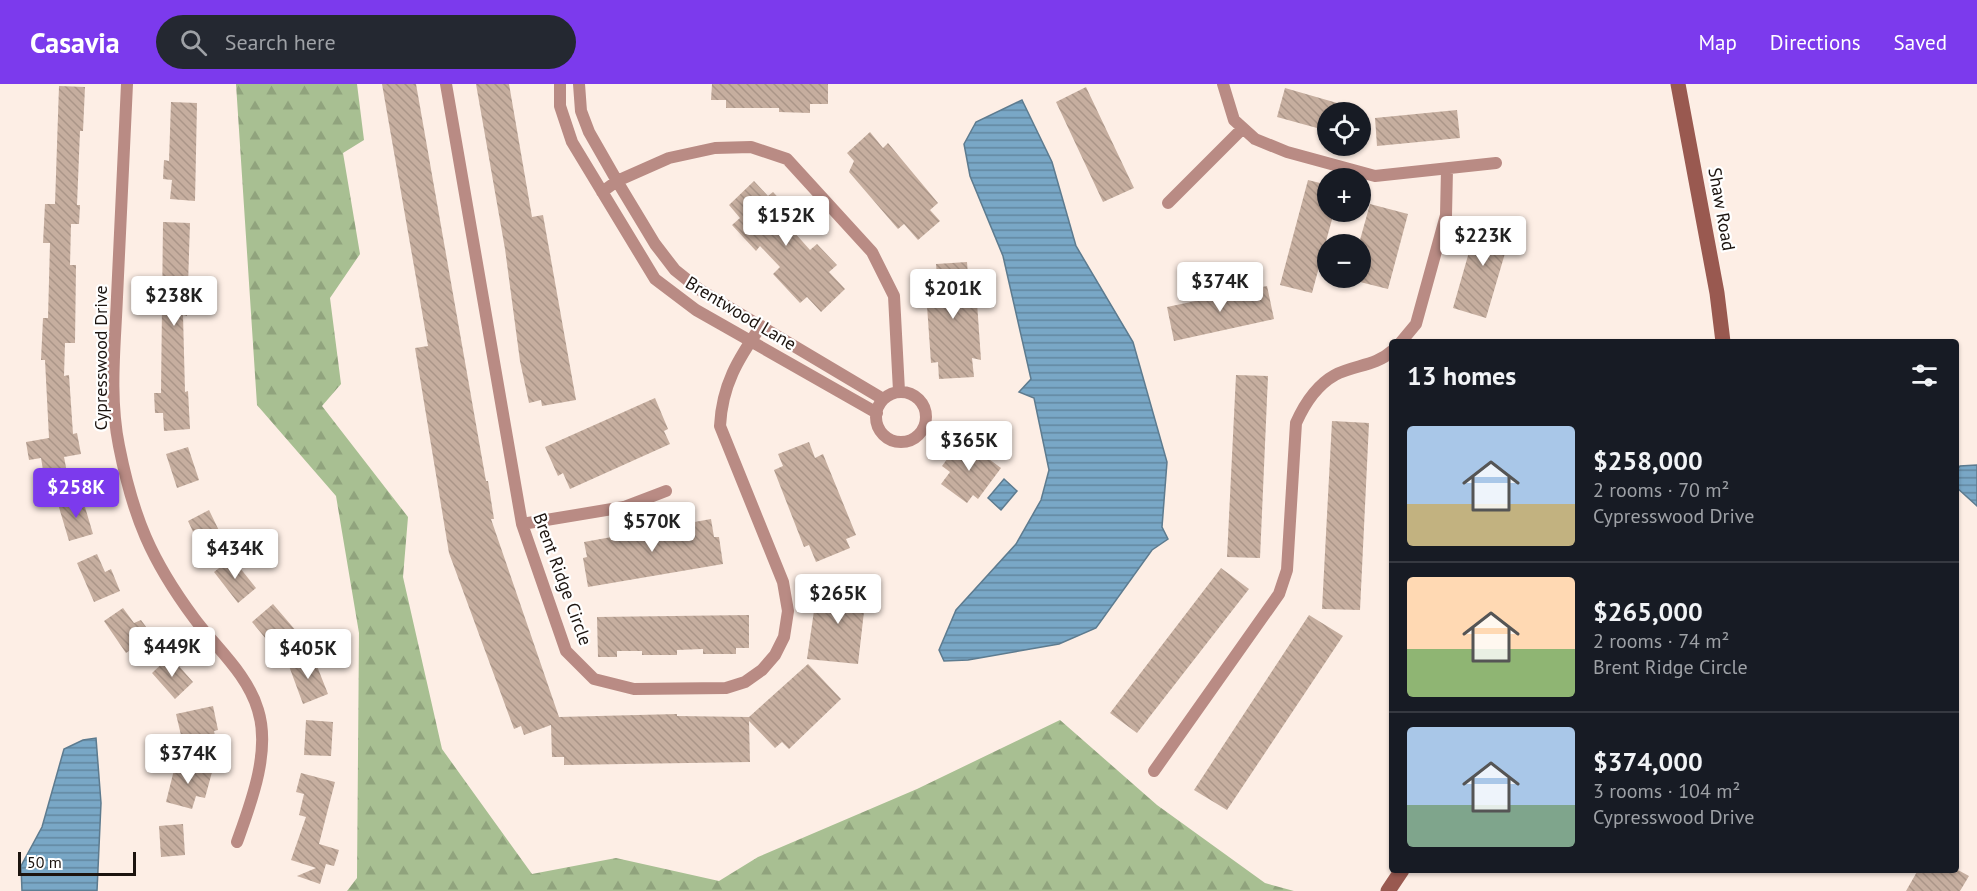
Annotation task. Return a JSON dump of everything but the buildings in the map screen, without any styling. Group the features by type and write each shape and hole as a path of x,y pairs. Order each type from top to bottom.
{"main road":[{"name":"Shaw Road","path":"1678,84 1717,294 1723,339"},
{"path":"1388,891 1400,873"}],"street":[{"name":"Cypresswood Drive","path":"127,84 115,342 114,407 118,442 130,500 158,566 195,619 246,681 259,711 261,753 249,808 237,842"},
{"name":"Brent Ridge Circle","path":"446,84 522,524 566,651 594,680 634,689 726,688 745,682 762,670 775,655 784,637 788,610 783,582 720,426 721,402 731,374 761,326"},
{"name":"Brentwood Lane","path":"560,84 560,106 572,142 655,279 696,310 877,413"},
{"name":"Brentwood Lane","path":"579,84 582,111 589,132 655,244 675,270 699,290 883,399"},
{"path":"1223,84 1234,120 1255,139 1287,152 1375,176 1496,164"},
{"path":"1168,203 1243,128"},
{"path":"602,192 617,181 669,158 715,148 751,147 787,159 872,252 894,296 899,392"},
{"path":"1404,339 1416,324 1446,215 1448,169"},
{"path":"1154,771 1279,594 1287,570 1296,423 1305,403 1334,376 1383,360 1389,354"},
{"path":"899,392 916,396 925,408 927,417 922,432 907,441 893,441 880,430 877,413 883,399 899,392"},
{"path":"522,524 624,507 666,491"}],"green space":[{"path":"236,84 357,84 364,140 343,153 360,254 330,298 341,384 322,406 408,517 403,577 442,749 532,874 616,858 719,881 758,857 917,789 1060,720 1157,805 1265,883 1294,891 347,891 357,878 359,633 336,496 257,405"}],"water":[{"path":"1022,100 1052,162 1076,246 1133,342 1167,462 1162,527 1168,539 1152,550 1096,628 1059,644 968,660 944,661 939,650 956,610 1016,544 1041,500 1049,470 1034,398 1019,392 1031,379 1003,256 970,176 964,144 976,122"},
{"path":"1977,465 1977,506 1959,490 1960,466"},
{"path":"1004,479 1017,491 1001,510 988,498"},
{"path":"96,738 101,803 97,891 22,891 21,866 42,827 64,749 83,740"}]}
